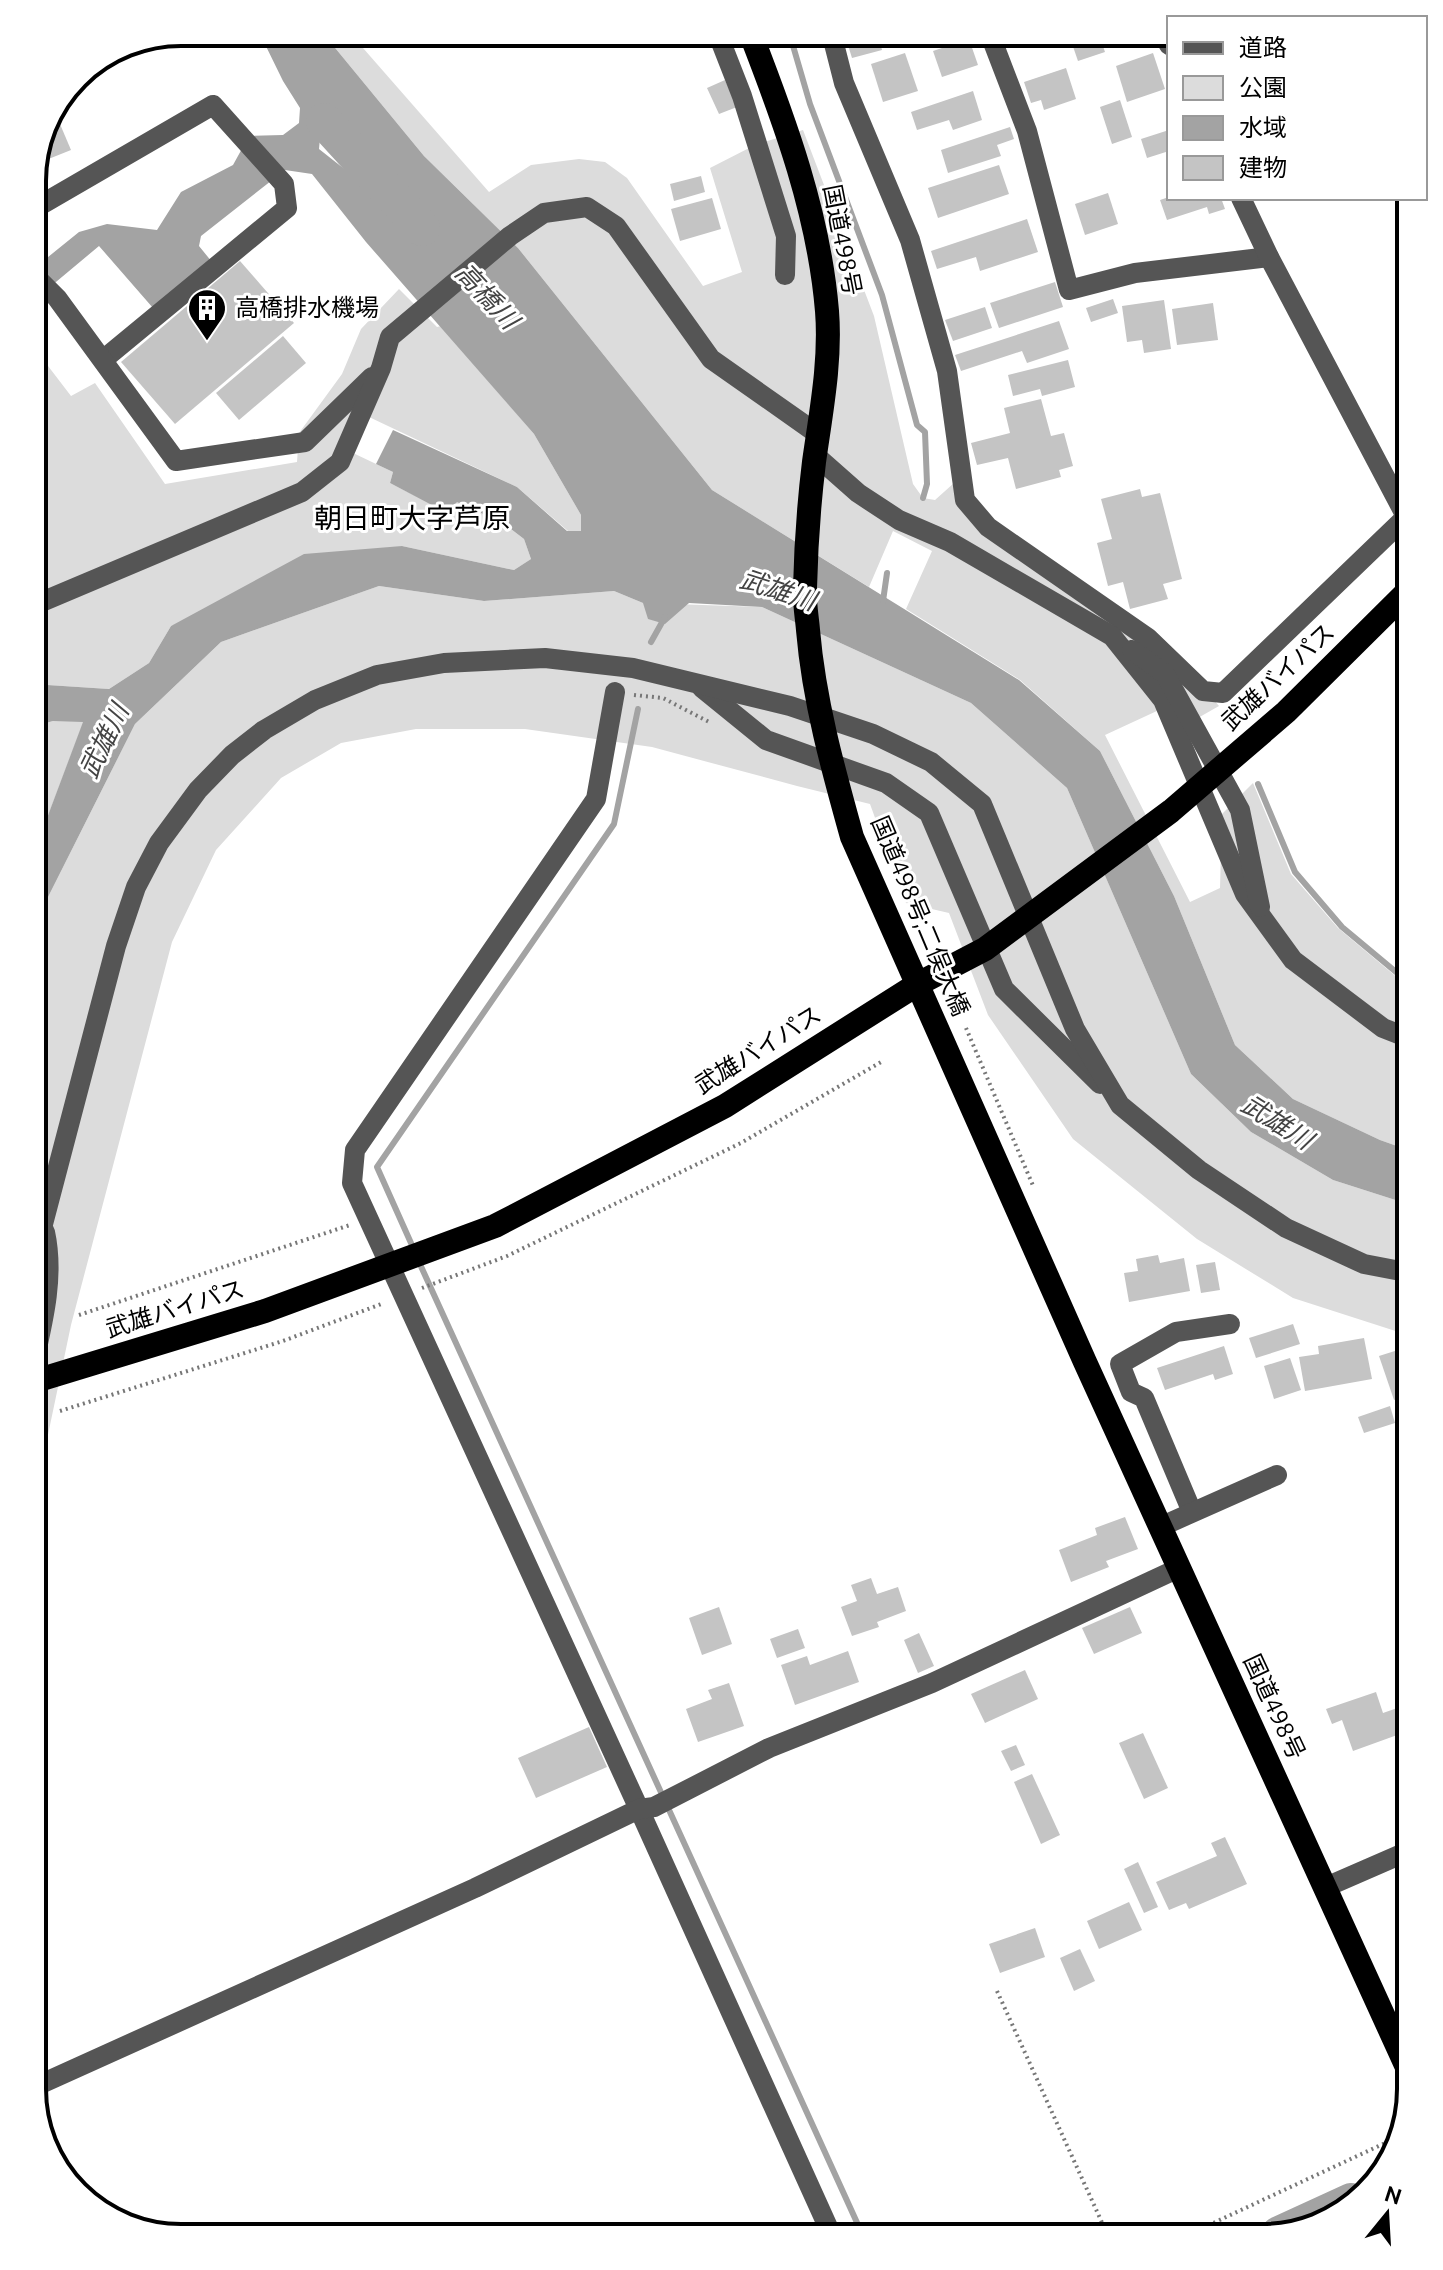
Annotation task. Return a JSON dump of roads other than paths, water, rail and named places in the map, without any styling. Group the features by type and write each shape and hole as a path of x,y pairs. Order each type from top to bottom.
{"highway":[{"name":"国道498号","path":"756,46 778,102 816,238 827,312 826,373 816,452"},
{"name":"国道498号;二俣大橋","path":"816,452 804,591 810,657 828,750 852,837 1085,1362"},
{"name":"武雄バイパス","path":"46,1378 265,1311 495,1226 725,1106 918,984 985,949 1171,811 1286,712 1397,602"},
{"name":"国道498号","path":"1085,1362 1397,2045"}],"street":[{"path":"722,46 742,96 786,236 785,275"},
{"path":"835,46 844,83 910,240 947,371 965,500 988,527 1148,638 1173,671 1240,810 1262,918"},
{"path":"994,46 1027,131 1069,290 1135,273 1269,257"},
{"path":"46,202 213,105 284,184 287,208 104,359"},
{"path":"1242,200 1397,501"},
{"path":"46,600 302,492 340,462 381,368 390,337 510,236 544,213 587,207 616,226 711,359 858,493 899,520 950,542 1203,691 1223,693 1397,532"},
{"path":"46,287 104,359 176,461 305,442 381,368"},
{"path":"1112,636 1163,700 1245,894 1262,918 1293,960 1383,1028 1397,1034"},
{"path":"46,1209 116,946 136,887 159,843 198,790 232,755 264,730 315,700 377,675 444,663 545,658 633,668 790,706 873,734 931,762 982,804 1075,1029 1120,1105"},
{"path":"696,683 766,740 886,783 929,813 1004,989 1120,1105 1199,1170 1286,1228 1364,1264 1397,1270"},
{"path":"615,692 596,799 355,1150 352,1183 647,1808 827,2224"},
{"path":"46,1234 49,1248 46,1307"},
{"path":"1192,1512 1144,1398 1131,1392 1120,1364 1176,1332 1230,1324"},
{"path":"1160,1527 1277,1475"},
{"path":"46,2082 681,1793 769,1748 932,1683 1179,1568"},
{"path":"1326,1887 1397,1856"}],"water":[{"name":"武雄川","path":"266,46 334,46 424,156 518,248 712,490 1019,680 1100,751 1174,896 1235,1045 1293,1099 1397,1146 1397,1201 1333,1180 1251,1132 1191,1074 1067,788 971,703 762,607 689,603 665,624 648,619 643,603 614,591 484,601 379,586 221,642 135,724 46,901 46,821 83,722 46,723 46,685 109,689 149,663 171,626 304,554 402,546 514,570 531,559 524,539 503,523 457,502 447,513 390,483 393,472 376,464 393,430 517,487 567,531 581,531 581,515 534,434 366,242 312,174 285,170 201,236 199,246 212,262 153,308 99,246 46,290 46,259 79,232 107,224 157,230 181,192 233,165 249,136 283,135 299,123 300,108","holes":["320,138 384,172 392,184 385,201 319,149"]}],"waterway":[{"path":"793,46 810,104 882,295 917,425 925,432 927,484 923,498"},
{"name":"高橋川","path":"324,121 422,228"},
{"path":"883,601 887,573"},
{"path":"651,642 665,617"},
{"path":"415,1252 377,1167 614,824 638,709"},
{"path":"1258,784 1295,872 1342,927 1397,973"},
{"path":"419,1262 858,2224"}],"place":[{"name":"高橋排水機場","path":"207,342"}],"district":[{"name":"朝日町大字芦原","path":"412,518"}]}
